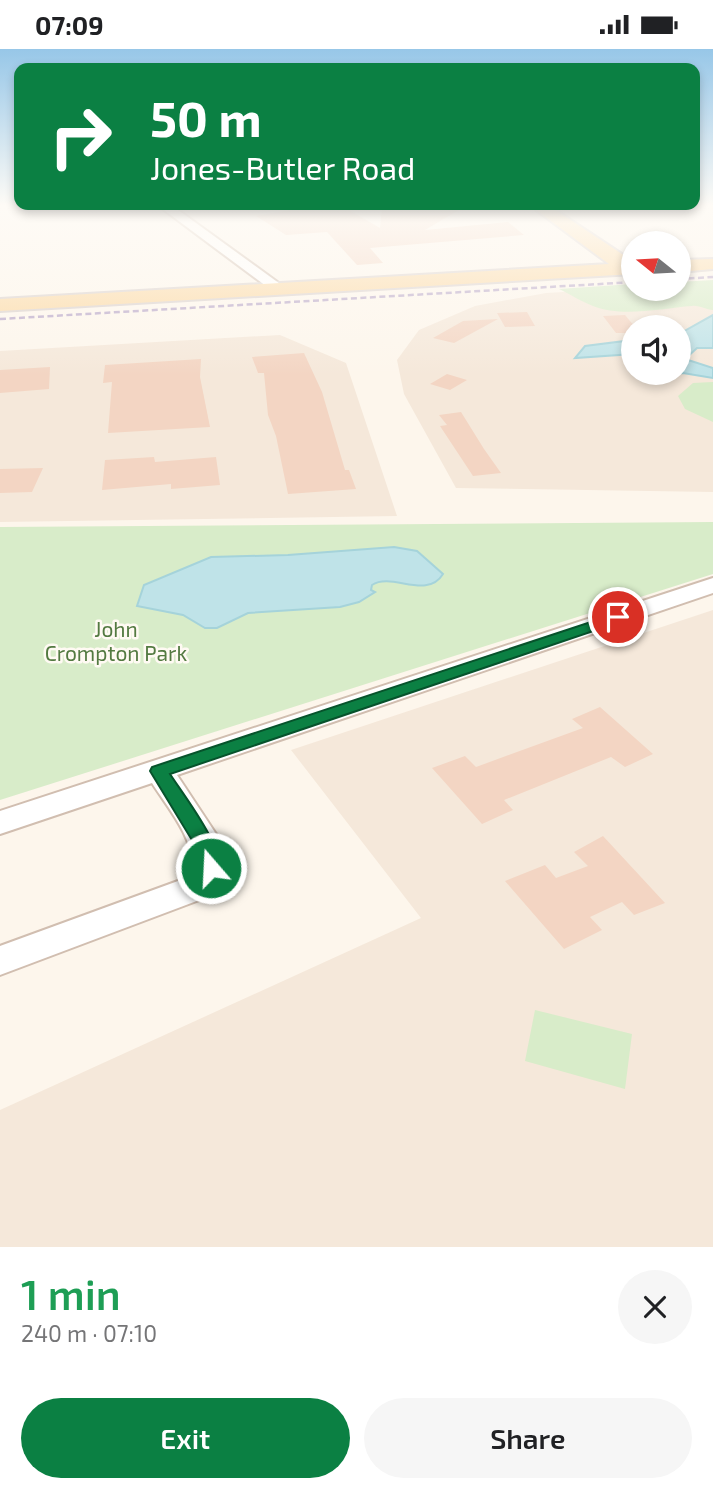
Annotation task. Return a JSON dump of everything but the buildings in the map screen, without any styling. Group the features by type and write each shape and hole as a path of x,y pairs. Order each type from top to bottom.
{"main road":[{"path":"691,265 713,264"},
{"path":"0,305 621,270"}],"street":[{"path":"243,263 279,289"},
{"path":"0,823 713,585"},
{"path":"0,961 190,890 204,880 211,868 208,849 159,771"}],"shaded area":[{"path":"713,283 713,492 456,488 404,394 397,360 419,330 475,306 546,293 621,289 621,301 691,301 691,287"},
{"path":"280,335 346,363 397,516 0,522 0,351"},
{"path":"713,610 713,1247 0,1247 0,1110 421,918 291,750"}],"green space":[{"path":"713,280 713,310 695,306 642,311 605,310 559,289 621,285 621,301 691,301 691,281"},
{"path":"713,382 713,422 685,409 678,396 693,383"},
{"name":"John Crompton Park","path":"713,522 713,574 0,800 0,527"},
{"path":"535,1010 632,1034 625,1089 525,1061"}],"water":[{"path":"713,315 713,348 697,348 691,354 691,327"},
{"path":"621,342 621,355 575,358 585,346"},
{"path":"691,361 713,368 713,378 691,374"},
{"path":"394,547 417,551 443,574 428,585 380,582 372,585 371,590 375,592 359,602 340,607 248,613 217,628 205,628 183,615 137,606 144,585 211,557 288,555"}],"railway":[{"path":"691,278 713,277"},
{"path":"0,319 621,283"}],"route":[{"path":"211,868 208,849 159,771 618,617"}]}
